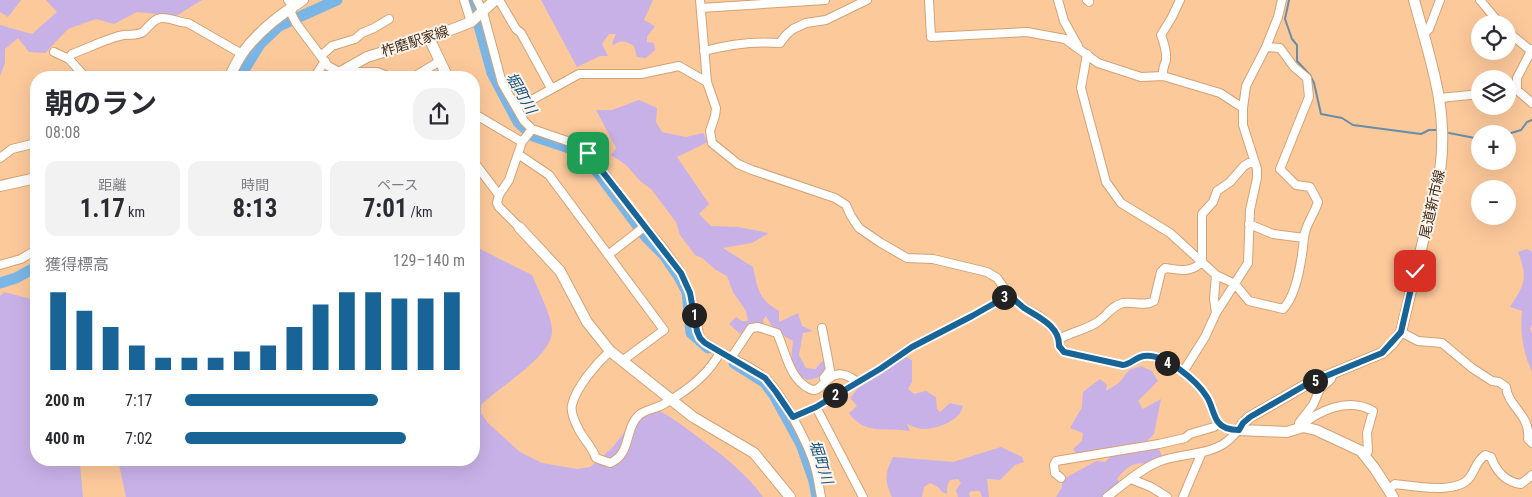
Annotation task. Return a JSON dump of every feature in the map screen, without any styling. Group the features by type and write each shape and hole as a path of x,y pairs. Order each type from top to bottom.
{"main road":[{"path":"233,71 242,54 252,42 291,7 303,0"},
{"name":"柞磨駅家線","path":"345,71 367,57 429,38 477,17 497,0"},
{"name":"尾道新市線","path":"1239,430 1250,417 1309,383 1382,353 1401,332 1440,171 1443,150 1440,98 1414,0"},
{"path":"429,38 445,71"},
{"path":"0,186 30,179"},
{"path":"519,227 560,271 587,322 622,362 693,417 754,453 790,497"},
{"path":"1239,430 1287,432 1303,427 1316,430 1362,451 1390,493"}],"street":[{"path":"464,0 477,17 502,83 524,121 532,129 573,143 588,153 681,273 690,293 700,338 765,378 776,392 793,417 815,466 821,497"},
{"path":"477,0 477,17"},
{"path":"497,0 521,34 551,88"},
{"path":"825,0 701,4 707,82 716,108 710,131 712,143 738,164 835,198 846,205 859,228 907,258 933,259 987,272 997,278 1009,295 1023,307 1041,317 1054,330 1059,340 1059,346 1064,352 1123,365 1130,364 1144,356 1160,359 1183,372 1194,381 1206,396 1218,423 1230,430 1239,430"},
{"path":"704,51 730,44 761,41 780,43 786,34 793,29 806,23 826,20 867,0"},
{"path":"929,0 931,37 1026,32 1065,40 1098,63 1141,77 1163,76 1220,94 1243,108"},
{"path":"1058,0 1070,34 1084,52 1081,88 1106,182 1121,203 1170,233 1216,275 1235,284 1249,301 1283,309 1288,304 1301,266 1305,229 1314,214 1318,202 1310,188 1296,185 1280,169 1309,97 1307,78 1294,67 1280,48 1266,47"},
{"path":"1163,76 1162,70 1166,58 1161,35 1180,0"},
{"path":"1183,372 1205,337 1216,313 1248,263 1250,210 1257,178 1257,169 1244,126 1243,108 1246,86 1266,47 1278,17 1282,0"},
{"path":"1423,35 1429,29 1440,0"},
{"path":"1480,0 1492,15"},
{"path":"291,7 296,23 332,71"},
{"path":"69,59 72,54 123,35 133,35 142,32 152,22 160,18 188,24 242,54"},
{"path":"317,71 332,46 355,39 362,33 389,19"},
{"path":"1516,38 1531,50 1518,78 1517,90 1532,103"},
{"path":"54,52 69,59 80,71"},
{"path":"424,71 440,61"},
{"path":"517,108 580,74 641,74 679,66 707,82"},
{"path":"1440,98 1471,95"},
{"path":"480,117 523,140"},
{"path":"519,227 497,203 509,180 523,140 532,129"},
{"path":"0,158 12,149 30,144"},
{"path":"518,154 549,175 664,330 622,362"},
{"path":"1059,340 1094,324 1105,317 1112,308 1124,303 1148,304 1154,300 1161,272 1165,268 1187,271 1197,267 1202,262 1202,214 1213,202 1217,191 1230,182 1244,166 1254,160"},
{"path":"480,170 500,195"},
{"path":"1249,224 1274,234 1304,238"},
{"path":"608,255 644,227"},
{"path":"0,265 21,259 30,254"},
{"path":"1216,275 1214,300 1216,313"},
{"path":"793,417 816,407 856,381 880,369 912,347 1009,295"},
{"path":"731,358 751,328 758,327 777,333 789,366 809,388 814,390 819,388 830,377 837,374 848,375 856,381"},
{"path":"822,328 830,370 824,377 825,382"},
{"path":"1401,332 1418,341 1442,343 1472,368 1492,381 1499,382 1506,387 1506,395 1519,410 1529,428 1528,438 1532,443"},
{"path":"610,350 581,387 572,406 572,413 577,428 594,450 596,458 610,463 617,460 623,452 634,422 640,414 663,405 699,380 716,360 720,352"},
{"path":"1300,428 1299,423 1313,405 1320,389 1333,374"},
{"path":"1300,428 1324,410 1340,405 1366,407 1373,411 1367,433 1368,451 1365,456"},
{"path":"816,407 863,497"},
{"path":"1061,478 1055,473 1054,465 1056,462 1185,438 1190,434 1214,427 1218,423"},
{"path":"1107,497 1131,479 1159,462 1202,452 1225,444 1239,430"},
{"path":"1183,497 1202,452"},
{"path":"1390,493 1395,484 1439,489 1452,487 1471,477 1478,460 1485,455 1491,457 1495,467 1503,476 1515,483 1521,484 1532,475"},
{"path":"1131,479 1151,487 1166,497"}],"shaded area":[{"path":"0,0 21,0 8,17 0,12"},
{"path":"46,0 202,0 176,16 137,12 114,24 96,19 68,29 45,53 29,52 18,38 5,49 5,63 0,76 0,25 32,34 57,12"},
{"path":"541,0 653,0 644,20 655,26 647,37 647,42 654,43 655,50 646,58 637,57 634,46 626,42 614,45 612,43 616,34 609,34 602,44 608,56 600,56 577,67"},
{"path":"639,100 657,108 656,122 662,132 686,137 703,133 708,142 677,157 709,204 699,214 711,226 738,227 769,233 752,243 723,248 753,267 760,293 772,307 779,311 779,322 798,313 802,326 813,331 803,333 799,355 806,368 816,369 821,362 827,361 827,371 817,378 807,380 797,372 792,364 793,341 774,330 766,316 763,320 765,327 757,324 743,336 729,324 736,317 742,321 748,321 746,311 733,292 727,276 695,255 680,235 676,222 651,189 640,181 626,165 611,155 616,148 596,110 612,110"},
{"path":"480,249 532,275 550,318 552,330 550,340 544,351 523,371 481,405 481,413 488,423 520,452 542,463 577,469 590,467 612,448 639,413 650,407 676,420 716,451 741,472 763,497 126,497 119,466 480,466"},
{"path":"1527,249 1532,252 1532,324 1530,329 1532,334 1532,372 1523,342 1521,327 1522,311 1510,307 1522,286 1524,275 1518,252"},
{"path":"4,292 30,299 30,466 80,466 83,497 0,497 0,296"},
{"path":"903,355 912,360 912,382 908,389 914,394 926,391 936,397 937,409 940,412 950,403 963,406 953,420 929,429 907,424 910,431 877,429 862,425 849,413 857,406 850,398 858,388 858,385"},
{"path":"1141,366 1152,371 1158,381 1138,401 1143,409 1161,399 1154,434 1143,445 1086,455 1076,453 1073,449 1082,441 1083,433 1070,428 1082,407 1083,392 1100,379 1107,385 1106,391 1119,383 1129,370"},
{"path":"1001,447 1022,457 1024,462 1015,465 1000,480 987,479 989,497 982,497 980,491 972,491 969,493 970,497 958,497 956,490 961,483 958,479 950,480 947,486 947,494 930,483 924,487 922,497 892,497 889,491 886,477 893,457 953,462"},
{"path":"1158,447 1162,456 1148,465 1138,464 1130,466 1117,479 1121,484 1103,497 1056,497 1062,487 1062,480 1096,461 1105,462 1111,456"}],"waterway":[{"path":"243,71 260,44 279,26 337,0"},
{"name":"堀町川","path":"472,0 492,73 518,122 533,136 575,150 586,157 646,237 664,255 679,277 687,292 691,333 708,348"},
{"path":"1289,0 1285,19 1292,39 1297,45 1297,61 1310,75 1314,83 1321,114 1342,118 1353,125 1421,134 1429,130 1438,130"},
{"path":"1516,132 1521,130 1527,122 1532,120"},
{"path":"1449,133 1471,137"},
{"path":"0,283 16,278 30,270"},
{"name":"堀町川","path":"734,363 764,382 774,395 801,444 814,481 817,497"}],"route":[{"path":"588,153 681,273 690,293 700,338 705,343 765,378 793,417 816,407 856,381 880,369 912,347 1009,295 1023,307 1041,317 1054,330 1059,340 1059,346 1064,352 1123,365 1130,364 1144,356 1151,357 1160,359 1183,372 1194,381 1206,396 1218,423 1230,430 1239,430 1250,417 1309,383 1364,362 1382,353 1392,344 1401,332 1415,271"}]}
